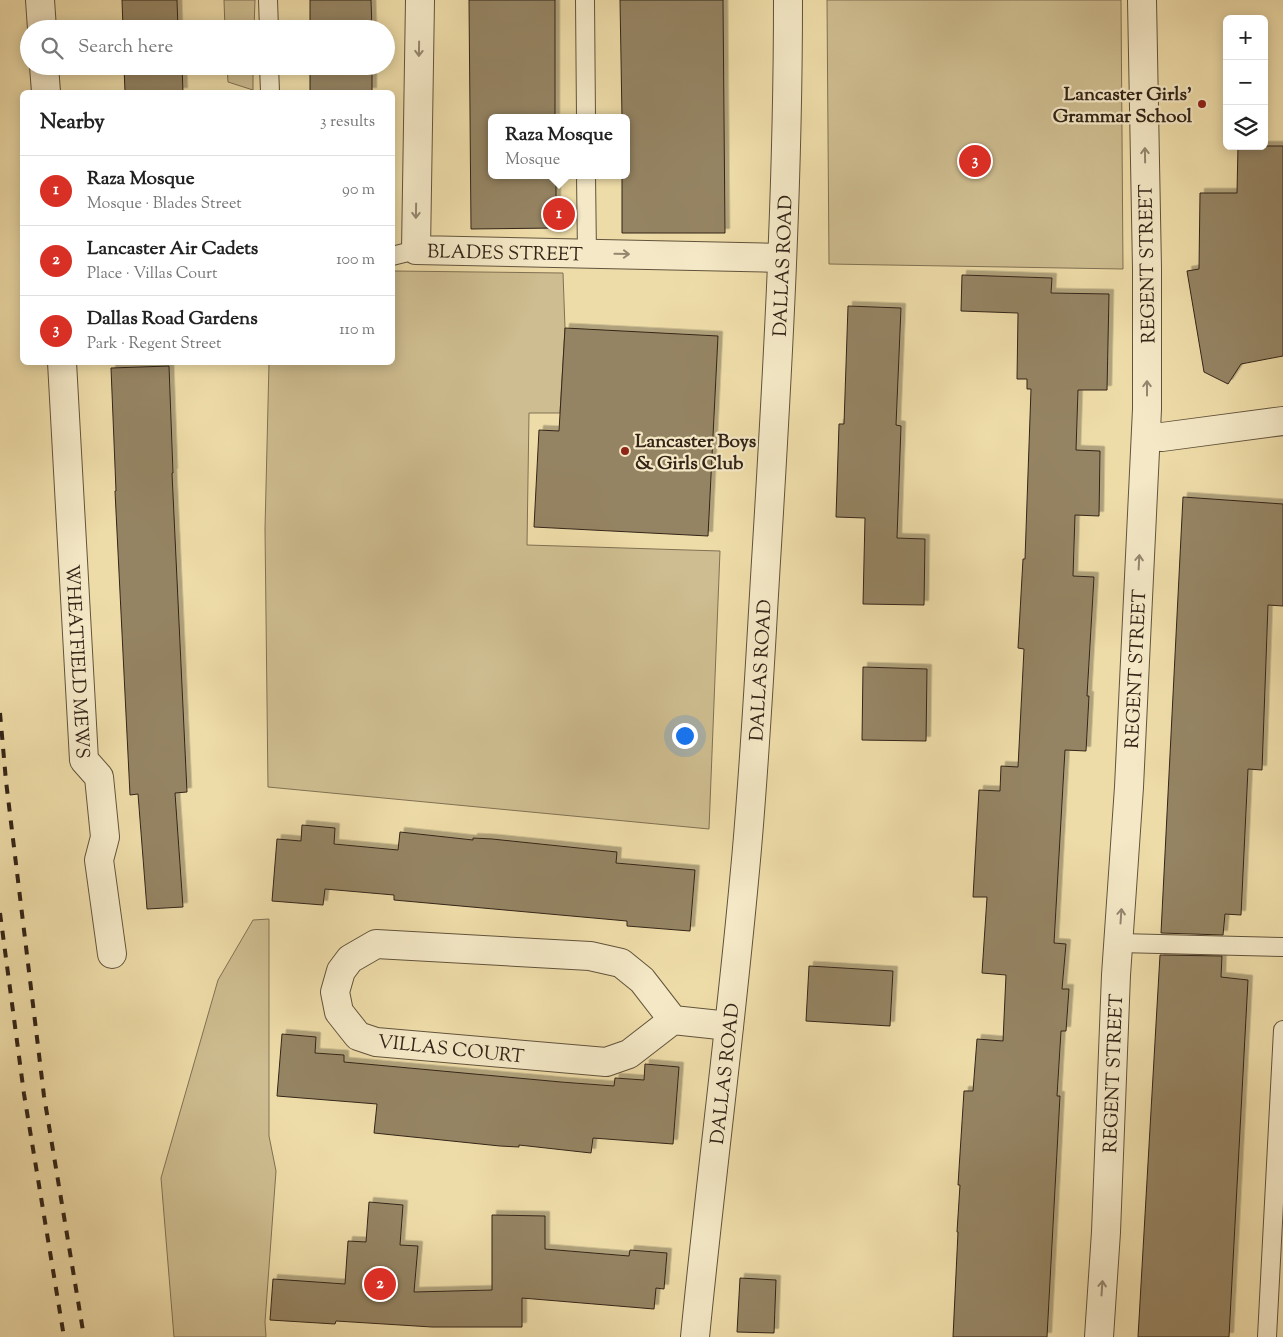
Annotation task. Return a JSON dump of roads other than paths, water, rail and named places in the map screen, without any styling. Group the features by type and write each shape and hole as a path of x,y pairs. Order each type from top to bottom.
{"street":[{"path":"40,0 41,20"},
{"name":"BLADES STREET","path":"420,0 404,253 782,258"},
{"name":"DALLAS ROAD","path":"695,1337 744,878 756,728 782,258 788,0"},
{"name":"REGENT STREET","path":"1099,1337 1106,1232 1116,975 1130,780 1146,436 1147,269 1142,0"},
{"path":"45,75 46,90"},
{"name":"WHEATFIELD MEWS","path":"62,365 84,760 99,777 105,837 99,860 112,954"},
{"path":"1146,436 1162,437 1283,421"},
{"name":"VILLAS COURT","path":"376,944 590,956 621,962 642,980 673,1020 628,1054 606,1062 376,1042 358,1036 339,1012 335,992 341,971 350,959 376,944"},
{"path":"673,1020 729,1026"}],"lane":[{"path":"268,0 269,20"},
{"path":"585,0 586,114"},
{"path":"269,75 270,90"},
{"path":"586,179 587,254"},
{"path":"1119,943 1283,948"},
{"path":"1266,1337 1283,1030"}],"railway":[{"path":"0,713 6,781 44,1096 84,1337"},
{"path":"0,913 24,1094 64,1337"}],"place":[{"name":"Lancaster Girls' Grammar School","path":"1202,104"},
{"name":"Dallas Road Gardens","path":"975,161"},
{"name":"Raza Mosque","path":"559,214"},
{"name":"Lancaster Boys & Girls Club","path":"625,451"},
{"name":"Lancaster Air Cadets","path":"380,1284"}]}
